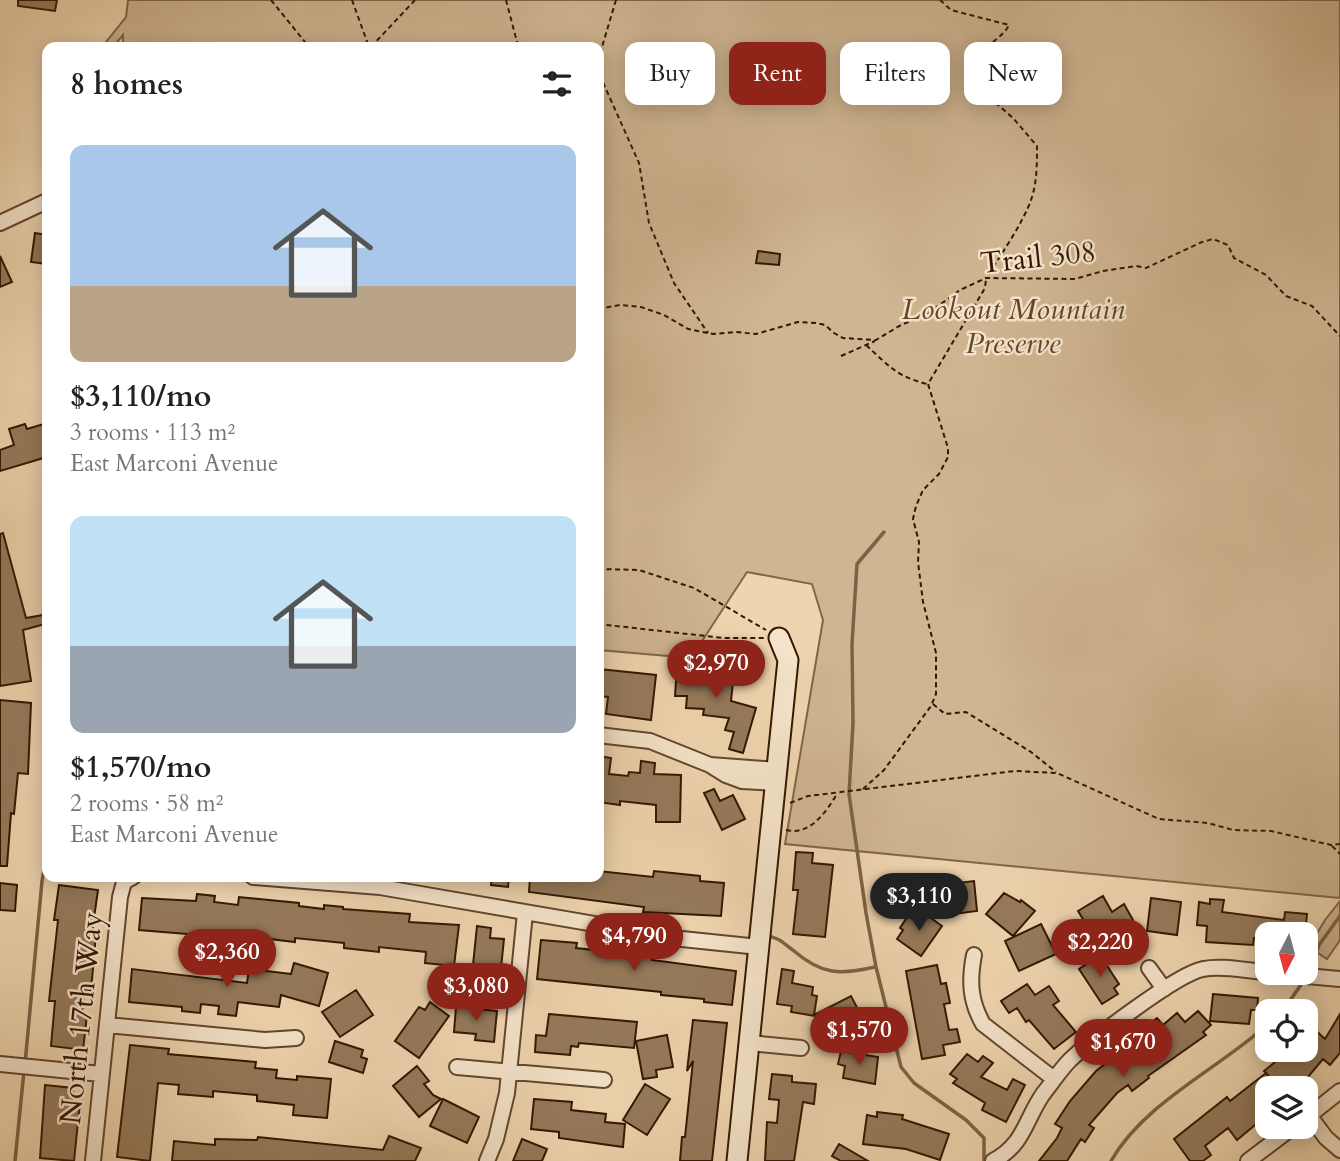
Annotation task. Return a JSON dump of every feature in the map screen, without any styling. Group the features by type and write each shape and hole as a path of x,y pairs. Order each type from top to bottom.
{"street":[{"path":"0,223 42,203"},
{"path":"737,1161 771,826 769,781 788,660 779,638"},
{"path":"604,736 650,741 710,765 769,781"},
{"name":"North 17th Way","path":"93,1161 120,897 128,882"},
{"path":"339,882 413,892 682,939 759,947"},
{"path":"487,1161 502,1115 509,1072 525,913"},
{"path":"974,956 970,986 983,1024 1054,1079"},
{"path":"1149,968 1164,989"},
{"path":"993,1161 1014,1147 1040,1098 1054,1079 1095,1039 1178,979 1200,969 1255,971"},
{"path":"1318,977 1340,979"},
{"path":"107,1025 265,1040 296,1038"},
{"path":"750,1043 802,1048"},
{"path":"0,1063 101,1074"},
{"path":"457,1067 604,1080"},
{"path":"1318,1108 1340,1091"},
{"path":"1318,1128 1340,1150"},
{"path":"1248,1161 1277,1139"}],"path":[{"path":"271,0 305,42"},
{"path":"352,0 368,42"},
{"path":"375,42 415,0"},
{"path":"506,0 517,42"},
{"path":"603,42 616,0"},
{"path":"861,790 884,770 936,694 936,653 922,602 919,542 914,519 923,490 939,474 948,457 948,448 928,384 985,288 986,278 1002,255 1030,202 1036,176 1037,146 1013,118 975,85 969,76 978,57 1008,30 1009,25 951,10 940,0"},
{"path":"604,85 639,163 649,223 674,283 709,333"},
{"name":"Trail 308","path":"841,356 926,315 960,290 986,278 1075,279 1103,271 1136,266 1146,268 1202,242 1213,240 1228,245 1234,258 1266,275 1286,296 1312,306 1340,336"},
{"path":"604,308 620,305 641,307 664,315 688,329 709,333 756,334 799,322 825,325 843,338 876,340"},
{"path":"866,345 894,372 909,380 928,384"},
{"path":"604,569 639,570 694,588 779,638"},
{"path":"604,625 724,638 779,638"},
{"path":"932,703 945,714 966,712 1031,752 1057,772 1159,819 1208,823 1233,830 1271,831 1331,845 1340,844"},
{"path":"769,781 785,804 808,796 1015,771 1057,772"},
{"path":"771,826 795,832 805,830 821,817 837,794"},
{"path":"1331,845 1340,854"}],"green space":[{"name":"Lookout Mountain Preserve","path":"128,0 1340,0 1340,898 785,844 823,620 812,584 747,572 691,658 604,650 604,42 123,42 123,35 117,42 106,42 126,17"},
{"path":"1340,901 1340,940 1327,959 1318,953 1318,932"}],"building":[{"path":"18,0 57,0 55,11 18,6"},
{"path":"35,233 42,234 42,263 31,262"},
{"path":"758,251 780,254 779,265 756,263"},
{"path":"0,256 12,282 0,287"},
{"path":"25,424 27,429 42,424 42,458 0,471 0,450 14,445 9,429"},
{"path":"3,533 26,618 42,615 42,625 23,630 31,681 0,686 0,534"},
{"path":"677,666 734,672 731,701 756,708 743,753 729,749 734,732 725,730 729,718 703,715 704,709 686,708 687,696 675,696"},
{"path":"604,670 656,675 651,720 606,714 608,697 604,697"},
{"path":"0,700 31,703 28,774 18,773 14,814 11,813 7,866 0,866"},
{"path":"604,757 611,758 609,774 628,776 629,772 640,773 641,761 655,763 654,774 681,775 680,822 656,822 656,805 620,801 620,805 604,803"},
{"path":"714,789 720,801 733,795 745,819 722,830 704,793"},
{"path":"796,852 813,853 812,863 833,865 825,937 793,934 798,890 793,890"},
{"path":"654,871 700,876 700,881 724,883 721,916 643,912 644,907 529,892 530,882 604,882 604,872 653,877"},
{"path":"940,878 941,885 974,881 977,911 931,917 927,879"},
{"path":"491,882 508,882 508,887 491,885"},
{"path":"0,883 17,885 15,911 0,910"},
{"path":"59,885 98,890 92,932 96,933 91,991 84,990 82,1014 87,1015 83,1050 51,1046 55,1001 49,1001"},
{"path":"1004,893 1020,902 1021,900 1035,911 1013,936 986,914"},
{"path":"197,894 215,896 214,902 238,905 239,897 299,903 299,906 324,909 324,905 410,914 409,922 459,925 454,966 425,963 426,952 379,947 379,952 344,948 344,943 295,938 295,942 211,932 211,936 139,930 142,898 196,901"},
{"path":"1103,896 1112,912 1124,904 1133,920 1110,933 1112,937 1099,945 1078,911"},
{"path":"1151,898 1181,902 1177,935 1147,931"},
{"path":"1210,899 1224,900 1222,912 1284,920 1285,912 1307,914 1306,922 1255,922 1253,945 1206,942 1207,926 1197,925 1199,902 1210,904"},
{"path":"921,911 942,926 921,956 897,939 908,916 914,920"},
{"path":"1041,924 1056,954 1019,971 1005,941"},
{"path":"477,926 491,928 490,938 504,939 501,968 473,965"},
{"path":"541,940 577,943 576,948 653,956 652,960 736,971 732,1005 661,995 661,992 537,979"},
{"path":"1100,955 1119,984 1114,988 1118,994 1102,1004 1079,969"},
{"path":"294,963 328,973 319,1006 281,995 279,1007 238,1002 236,1016 218,1014 219,1006 201,1004 200,1013 182,1011 182,1007 129,1002 132,969 247,983 249,969 291,974"},
{"path":"937,965 941,984 946,983 950,1003 944,1004 949,1030 957,1029 960,1042 943,1045 945,1055 922,1059 906,971"},
{"path":"782,969 794,971 792,983 813,987 812,995 817,996 814,1015 851,996 864,1021 849,1028 852,1034 838,1040 827,1018 791,1012 792,1006 777,1004"},
{"path":"1027,984 1035,995 1049,986 1059,1001 1053,1005 1076,1032 1054,1049 1029,1020 1026,1022 1017,1008 1009,1013 1001,1001"},
{"path":"356,990 373,1015 340,1037 322,1012"},
{"path":"1213,994 1258,998 1255,999 1255,1010 1251,1010 1249,1024 1210,1021"},
{"path":"430,1002 449,1016 419,1058 395,1041 419,1007 425,1010"},
{"path":"456,1007 497,1011 494,1042 475,1040 476,1034 454,1032"},
{"path":"1198,1011 1211,1025 1203,1032 1206,1035 1148,1076 1149,1078 1132,1091 1128,1085 1117,1093 1089,1125 1094,1128 1085,1142 1081,1139 1067,1161 1039,1161 1062,1128 1055,1124 1070,1101 1096,1071 1114,1057 1119,1064 1140,1049 1136,1042 1149,1033 1145,1027 1157,1018 1163,1025 1177,1013 1185,1022"},
{"path":"549,1014 637,1022 634,1048 579,1043 578,1047 571,1046 570,1055 535,1052 536,1035 546,1036"},
{"path":"1340,1014 1340,1053 1330,1065 1323,1059 1309,1076 1262,1076 1275,1062 1318,1062 1318,1033 1325,1039"},
{"path":"693,1020 727,1023 712,1161 680,1161 693,1061 687,1071"},
{"path":"667,1035 673,1067 656,1070 657,1077 643,1079 636,1041"},
{"path":"335,1041 363,1050 361,1057 367,1059 363,1073 329,1062"},
{"path":"130,1045 169,1049 168,1054 256,1062 255,1068 277,1070 276,1078 297,1080 297,1076 331,1079 327,1118 293,1115 294,1105 257,1101 257,1095 213,1091 213,1097 178,1094 179,1085 158,1083 150,1161 117,1157"},
{"path":"841,1051 878,1057 875,1084 843,1078 845,1066 838,1064"},
{"path":"967,1054 978,1062 983,1056 993,1063 981,1077 1007,1090 1013,1079 1025,1085 1006,1122 982,1110 985,1103 953,1083 957,1079 950,1074"},
{"path":"417,1066 429,1081 424,1084 433,1095 441,1099 419,1117 393,1086"},
{"path":"772,1074 792,1076 792,1082 816,1084 814,1104 803,1102 794,1161 765,1161 767,1122 777,1123 779,1100 769,1099"},
{"path":"1255,1082 1255,1125 1237,1140 1228,1128 1205,1146 1211,1155 1203,1161 1190,1161 1174,1139 1227,1097 1230,1101"},
{"path":"645,1084 670,1099 647,1135 623,1120"},
{"path":"45,1085 73,1088 72,1101 80,1102 74,1161 40,1158"},
{"path":"443,1099 479,1117 467,1143 430,1126"},
{"path":"534,1099 572,1102 571,1110 606,1114 605,1122 625,1124 623,1147 559,1138 559,1132 531,1129"},
{"path":"877,1112 903,1115 902,1119 949,1134 940,1160 906,1149 863,1144 867,1115 877,1117"},
{"path":"389,1136 421,1148 415,1161 172,1161 174,1141 215,1145 215,1139 257,1140 258,1137 383,1150"},
{"path":"522,1139 547,1149 542,1161 513,1161"},
{"path":"839,1144 868,1161 841,1161 832,1156"}],"waterway":[{"path":"884,532 857,564 852,644 853,723 849,794 866,913 876,967 901,1067 914,1083 966,1120 984,1138 984,1161"},
{"path":"25,1064 42,881"},
{"path":"1318,948 1340,916"},
{"path":"766,936 778,939 804,959 823,969 841,972 875,967"},
{"path":"1291,999 1301,985"},
{"path":"1111,1161 1142,1121 1255,1035"},
{"path":"15,1161 24,1071"}]}
